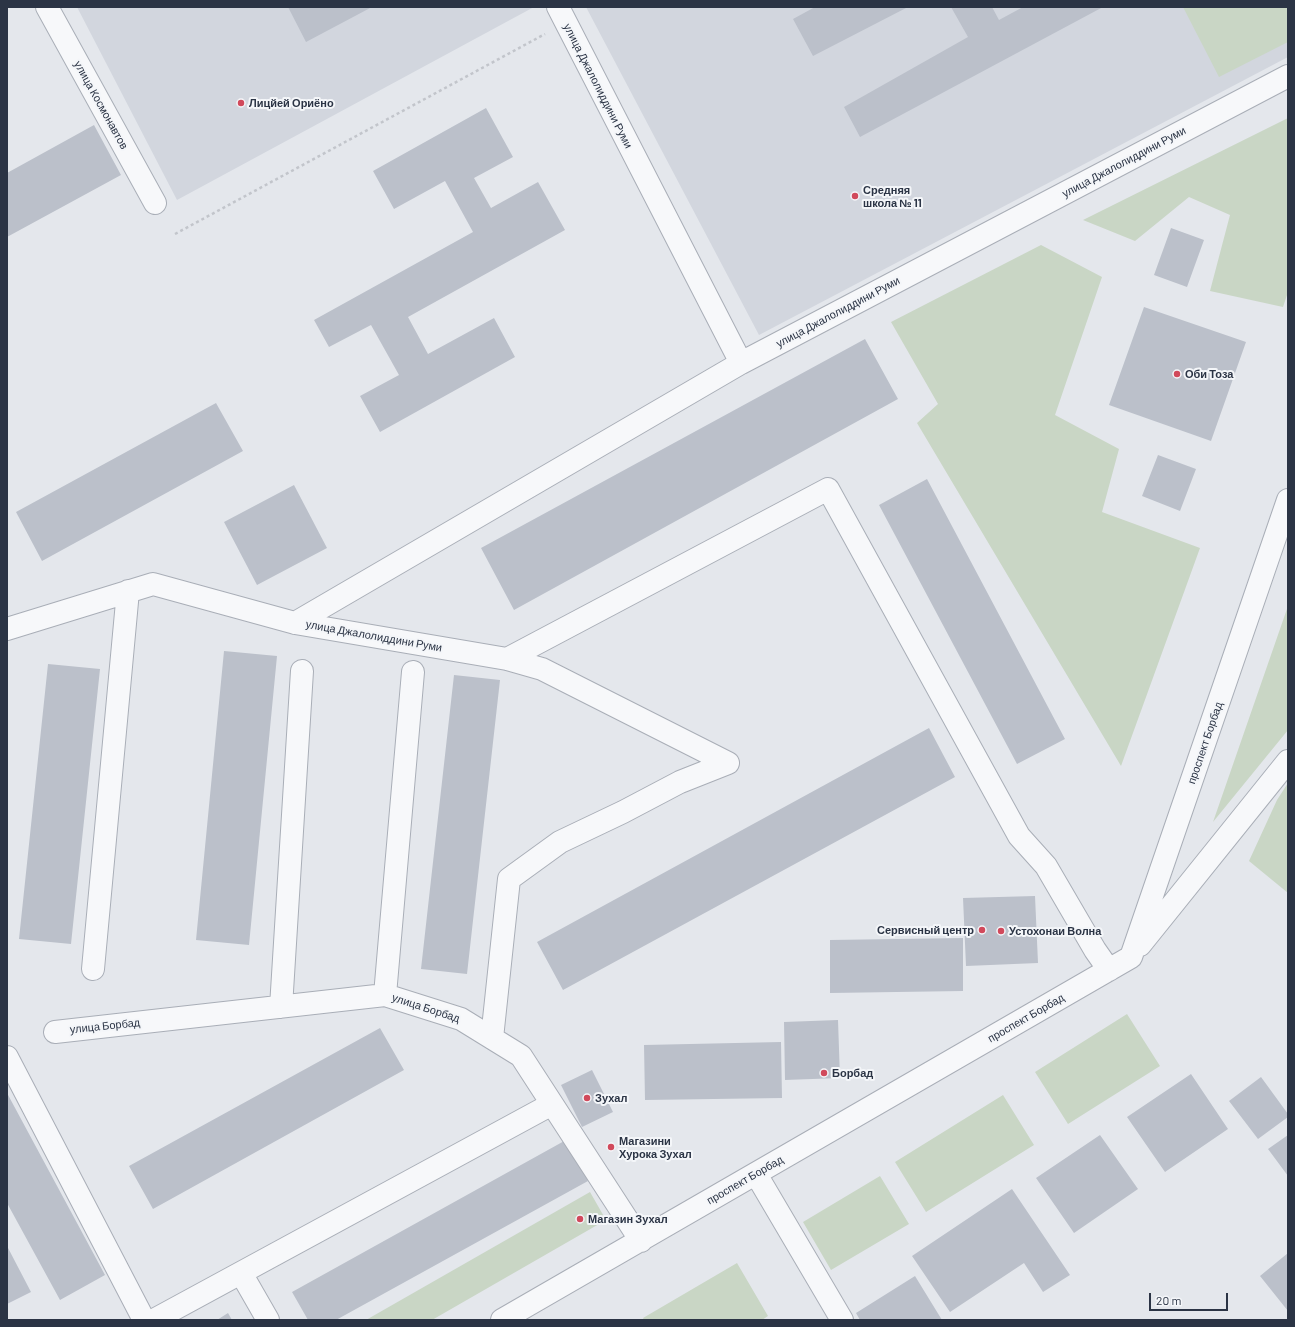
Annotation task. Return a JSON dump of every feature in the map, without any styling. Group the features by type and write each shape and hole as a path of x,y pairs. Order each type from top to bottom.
{"street":[{"name":"улица Космонавтов","path":"47,7 155,203"},
{"name":"улица Джалолиддини Руми","path":"562,15 742,363 1288,76"},
{"path":"295,623 742,363"},
{"path":"507,659 828,489 1019,836 1046,866 1108,970"},
{"name":"проспект Борбад","path":"502,1320 1131,957 1288,500"},
{"name":"улица Джалолиддини Руми","path":"9,624 153,584 295,623 507,659 542,669 728,763 680,782 623,812 560,842 509,879 492,1038"},
{"path":"93,969 128,591"},
{"path":"281,1007 302,670"},
{"path":"385,995 413,672"},
{"path":"1131,957 1288,761"},
{"name":"улица Борбад","path":"54,1032 385,995 461,1019 521,1056 641,1240"},
{"path":"7,1057 144,1320"},
{"path":"154,1320 552,1104"},
{"path":"756,1174 842,1320"},
{"path":"241,1273 268,1320"}],"path":[{"path":"175,234 562,15"}],"shaded area":[{"name":"Лицйей Ориёно","path":"77,7 534,7 177,200"},
{"name":"Средняя школа № 11","path":"586,7 1288,7 1288,57 759,335"}],"green space":[{"path":"1183,7 1288,7 1288,42 1219,77"},
{"path":"1288,118 1288,292 1283,307 1210,291 1230,215 1189,197 1135,241 1083,220"},
{"path":"1041,245 1102,277 1055,415 1119,449 1102,512 1200,548 1121,766 917,423 938,404 891,322"},
{"path":"1288,606 1288,730 1213,822"},
{"path":"1288,783 1288,893 1249,861 1277,800"},
{"path":"1127,1014 1160,1066 1068,1124 1035,1072"},
{"path":"1003,1095 1034,1145 926,1212 895,1162"},
{"path":"880,1176 909,1224 831,1270 803,1222"},
{"path":"590,1192 606,1220 432,1320 366,1320"},
{"path":"737,1263 768,1316 762,1320 644,1320 643,1318"}],"building":[{"path":"288,7 372,7 306,42"},
{"path":"815,7 908,7 813,56 793,19"},
{"path":"951,7 992,7 999,20 1023,7 1103,7 860,137 844,107 968,37"},
{"path":"486,108 513,157 474,178 491,208 538,182 565,230 408,317 428,354 494,318 515,357 380,432 360,396 399,375 371,325 329,347 314,320 473,232 445,181 394,209 373,171"},
{"path":"94,125 121,175 7,237 7,173"},
{"path":"1171,228 1204,240 1187,287 1154,275"},
{"name":"Оби Тоза","path":"1144,307 1246,342 1211,441 1109,405"},
{"path":"865,339 898,399 514,610 481,548"},
{"path":"216,403 243,451 42,561 16,512"},
{"path":"1158,455 1196,469 1180,511 1142,496"},
{"path":"927,479 1065,739 1017,764 879,505"},
{"path":"294,485 327,548 257,585 224,522"},
{"path":"224,651 277,656 249,945 196,940"},
{"path":"48,664 100,669 71,944 19,939"},
{"path":"454,675 500,680 467,974 421,969"},
{"path":"929,728 955,777 563,990 537,942"},
{"name":"Устохонаи Волна","path":"1035,896 1038,963 966,966 963,898"},
{"path":"963,938 963,991 830,993 830,940"},
{"path":"838,1020 840,1078 785,1080 784,1022"},
{"path":"380,1028 404,1070 153,1209 129,1166"},
{"path":"781,1042 782,1098 645,1100 644,1045"},
{"name":"Зухал","path":"592,1070 613,1112 582,1127 561,1085"},
{"path":"1191,1074 1228,1129 1165,1172 1127,1117"},
{"path":"1261,1077 1288,1114 1288,1117 1258,1139 1229,1101"},
{"path":"7,1093 105,1275 60,1300 7,1203"},
{"path":"1100,1135 1138,1189 1074,1233 1036,1178"},
{"path":"1288,1135 1288,1176 1268,1149"},
{"path":"566,1140 588,1181 336,1320 308,1320 292,1292"},
{"path":"1012,1189 1070,1275 1043,1292 1024,1263 950,1312 912,1256"},
{"path":"7,1246 31,1292 7,1304"},
{"path":"1288,1253 1288,1311 1260,1276"},
{"path":"915,1276 942,1320 860,1320 856,1313"},
{"path":"228,1313 232,1320 217,1320"}],"place":[{"name":"Лицйей Ориёно","path":"241,103"},
{"name":"Средняя школа № 11","path":"855,196"},
{"name":"Оби Тоза","path":"1177,374"},
{"name":"Сервисный центр","path":"982,930"},
{"name":"Устохонаи Волна","path":"1001,931"},
{"name":"Борбад","path":"824,1073"},
{"name":"Зухал","path":"587,1098"},
{"name":"Магазини Хурока Зухал","path":"611,1147"},
{"name":"Магазин Зухал","path":"580,1219"}]}
